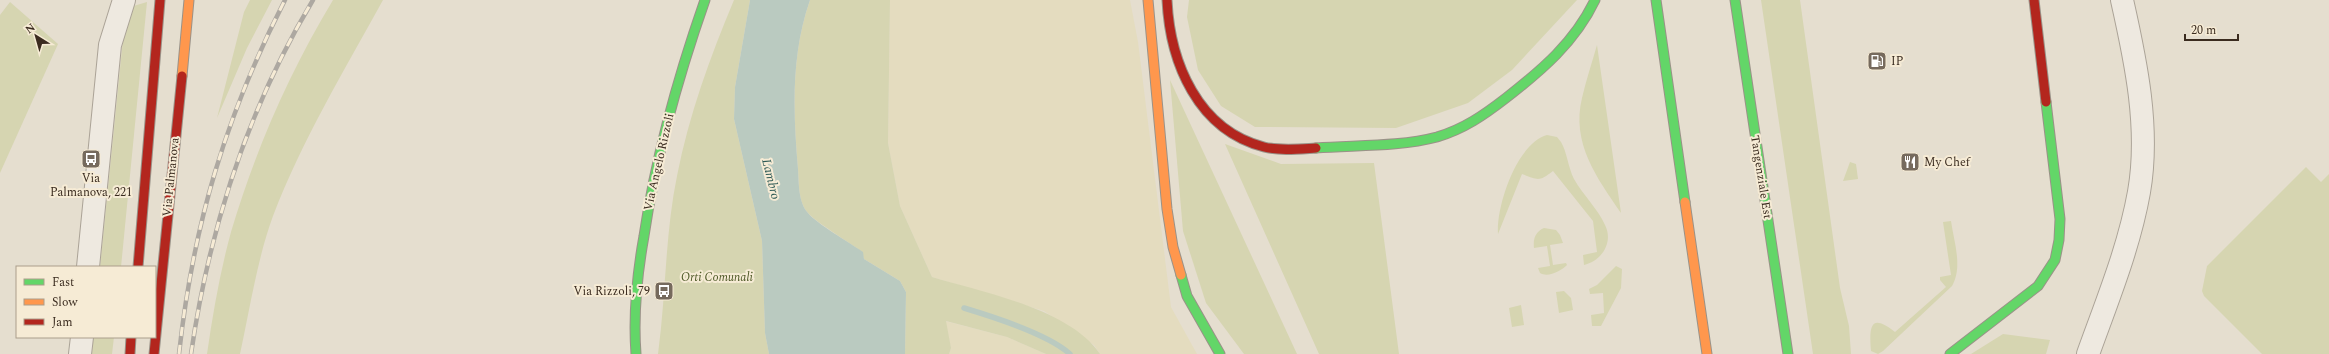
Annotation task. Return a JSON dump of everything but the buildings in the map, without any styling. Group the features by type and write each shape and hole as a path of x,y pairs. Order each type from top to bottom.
{"main road":[{"name":"Via Palmanova","path":"138,266 160,0"},
{"name":"Via Palmanova","path":"156,334 189,0"},
{"name":"Via Angelo Rizzoli","path":"636,354 634,329 644,232 653,180 679,80 705,0"},
{"path":"1148,0 1167,209 1173,247 1190,302 1220,354"},
{"path":"1167,0 1170,31 1178,60 1190,88 1204,110 1224,128 1242,139 1266,147 1291,148 1417,141 1464,127 1508,97 1558,54 1579,29 1595,0"},
{"path":"1656,0 1707,354"},
{"name":"Tangenziale Est","path":"1735,0 1788,354"},
{"path":"1950,354 2038,286 2048,274 2059,244 2061,231 2060,209 2034,0"},
{"name":"Via Angelo Rizzoli","path":"627,348 634,329"},
{"path":"130,354 131,338"},
{"name":"Via Palmanova","path":"154,354 156,338"}],"street":[{"path":"88,266 110,45 124,0"},
{"path":"2088,354 2124,252 2139,193 2141,171 2141,103 2122,0"},
{"path":"80,354 82,338"}],"shaded area":[{"path":"890,0 1130,0 1138,42 1171,307 1197,354 1100,354 1094,345 1044,311 932,277 900,206 888,143"},
{"path":"945,321 1007,337 1046,354 949,354 951,348"}],"green space":[{"path":"250,0 272,0 247,48 217,118 244,12"},
{"path":"333,0 383,0 310,133 284,188 262,250 240,354 207,354 223,262 240,202 274,113 302,56"},
{"name":"Orti Comunali","path":"734,0 750,0 735,87 734,119 762,241 765,333 769,354 658,354 670,220 677,176 701,86"},
{"path":"810,0 890,0 888,143 900,206 932,277 1024,304 1047,314 1068,325 1086,338 1100,354 1046,354 1007,337 946,321 951,348 949,354 905,354 906,292 900,281 864,259 862,252 812,217 802,203 799,186 795,126 795,83 799,41"},
{"path":"1189,0 1577,0 1512,70 1468,103 1396,128 1255,127 1221,106 1198,70 1187,17"},
{"path":"1761,0 1800,0 1840,288 1849,326 1851,354 1813,354"},
{"path":"10,2 58,44 0,173 0,15"},
{"path":"147,2 121,266 100,266 123,39 130,7"},
{"path":"1597,45 1621,213 1603,187 1588,159 1580,130 1582,98"},
{"path":"1170,80 1297,354 1244,354 1206,303 1183,231"},
{"path":"1547,135 1557,137 1561,142 1574,179 1598,213 1607,232 1607,245 1604,250 1596,260 1584,265 1583,255 1597,252 1593,221 1553,171 1538,179 1522,174 1498,234 1498,222 1510,177 1526,150 1536,140"},
{"path":"1225,144 1281,164 1374,163 1399,354 1319,354"},
{"path":"1850,162 1856,164 1858,179 1843,181"},
{"path":"2306,167 2321,182 2329,174 2329,354 2262,354 2204,296 2202,291 2207,266"},
{"path":"1951,221 1957,254 1957,271 1952,286 1883,351 1878,354 1871,351 1870,335 1873,325 1880,323 1895,332 1946,287 1940,280 1940,277 1951,275 1943,222"},
{"path":"1544,228 1556,230 1563,243 1550,245 1553,265 1566,263 1567,265 1558,271 1547,275 1540,273 1538,268 1550,266 1547,246 1534,248 1534,239"},
{"path":"1616,266 1622,269 1621,288 1601,326 1592,326 1591,315 1604,313 1603,293 1590,294 1589,289 1597,285"},
{"path":"1564,291 1571,298 1573,310 1559,313 1556,292"},
{"path":"1521,305 1524,325 1512,327 1509,308"},
{"path":"2003,334 2050,340 2046,354 1971,354"},
{"path":"93,338 114,338 112,354 92,354"}],"water":[{"name":"Lambro","path":"750,0 810,0 799,41 795,83 795,126 799,186 802,203 812,217 863,252 864,259 900,281 906,292 905,354 769,354 765,333 762,241 734,119 735,87"}],"waterway":[{"path":"964,308 1005,321 1035,333 1070,354"}],"railway":[{"path":"179,354 193,260 215,172 229,129 246,86 264,43 285,0"},
{"path":"191,354 209,262 220,216 234,171 269,83 313,0"}],"traffic: fast":[{"path":"636,354 635,309 649,206 661,146 669,116 705,0"},
{"path":"1316,148 1408,143 1437,137 1465,126 1482,116 1545,66 1578,29 1595,0"},
{"path":"1656,0 1685,202"},
{"path":"1735,0 1788,354"},
{"path":"1950,354 2038,286 2055,260 2059,240 2060,219 2046,102"},
{"path":"1181,275 1187,296 1220,354"}],"traffic: slow":[{"path":"182,76 189,0"},
{"path":"1148,0 1167,209 1173,247 1181,275"},
{"path":"1685,202 1707,354"}],"traffic: jam":[{"path":"138,266 160,0"},
{"path":"1167,0 1169,24 1174,47 1182,70 1192,91 1205,110 1221,126 1241,138 1264,147 1283,149 1316,148"},
{"path":"2034,0 2046,102"},
{"path":"156,334 182,76"},
{"path":"130,354 131,338"},
{"path":"154,354 156,338"}],"place":[{"name":"IP","path":"1877,61"},
{"name":"Via Palmanova, 221","path":"91,159"},
{"name":"My Chef","path":"1910,162"},
{"name":"Via Rizzoli, 79","path":"664,291"}]}
